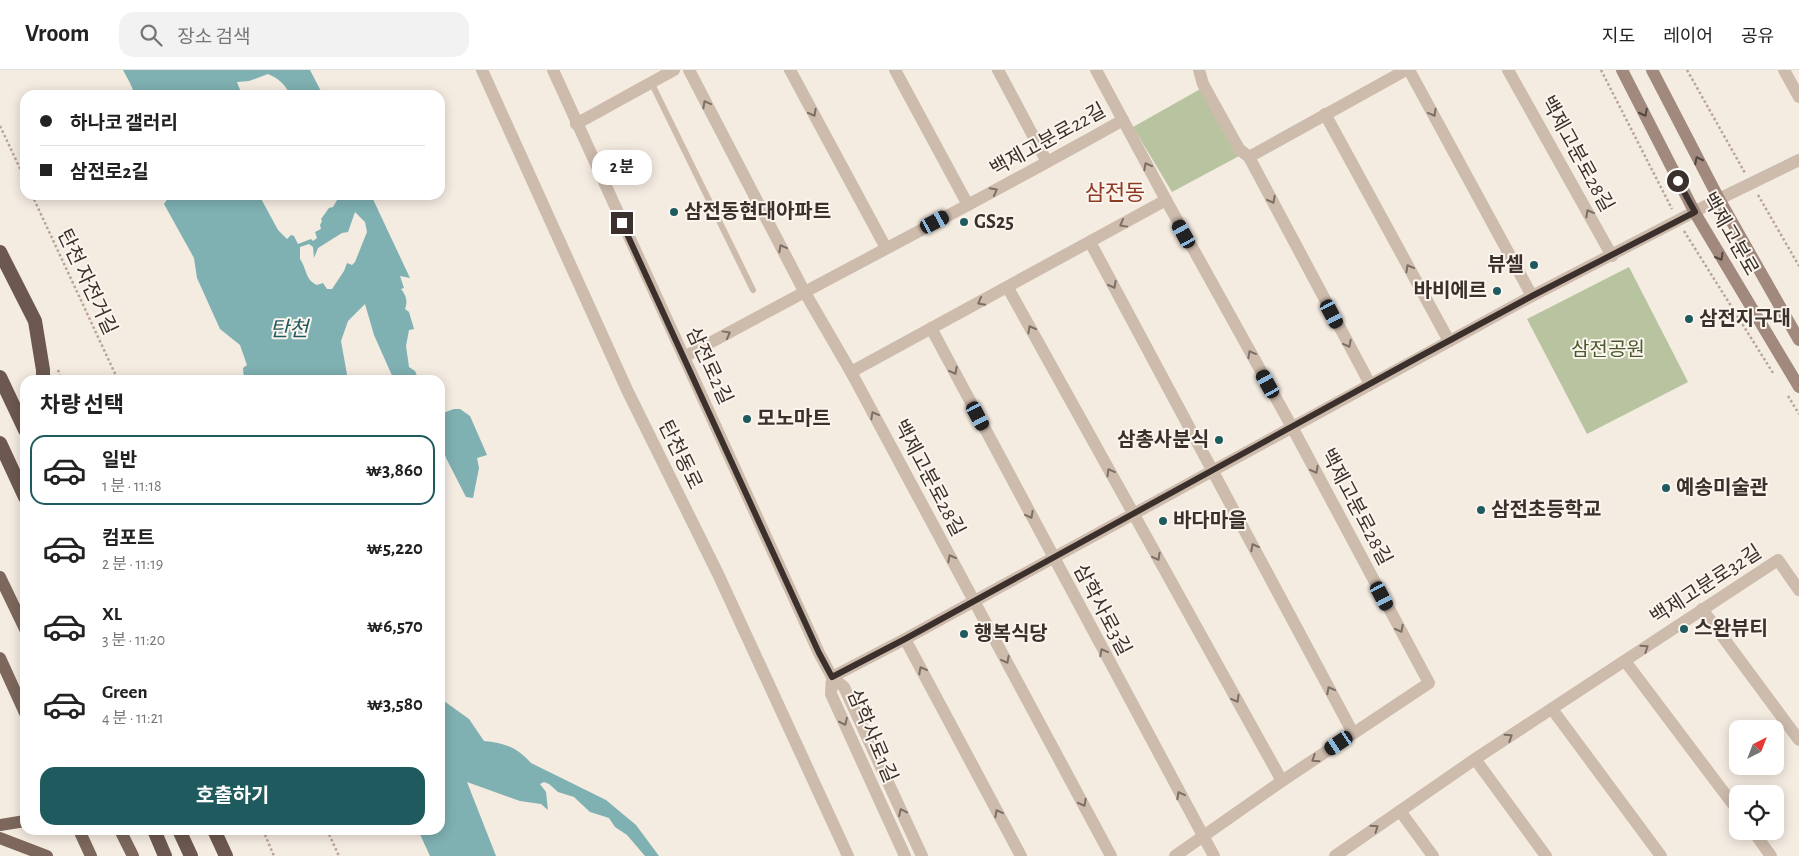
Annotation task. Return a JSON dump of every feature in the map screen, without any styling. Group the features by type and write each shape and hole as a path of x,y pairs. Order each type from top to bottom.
{"highway":[{"path":"0,252 35,321 43,375"},
{"path":"0,377 20,419"},
{"path":"0,443 20,486"},
{"path":"156,835 165,856"},
{"path":"181,835 191,856"},
{"path":"216,835 226,856"}],"main road":[{"name":"백제고분로","path":"1622,70 1695,212 1799,387"},
{"name":"백제고분로","path":"1652,70 1719,199 1799,340"},
{"path":"0,577 20,619"},
{"path":"0,658 20,702"},
{"path":"0,825 20,822"},
{"path":"82,835 92,856"},
{"path":"122,835 133,856"},
{"path":"0,838 47,856"}],"street":[{"name":"탄천동로","path":"482,70 628,392 718,574 848,856"},
{"name":"삼전로2길","path":"553,70 819,653 832,677"},
{"path":"576,124 674,70"},
{"path":"689,70 804,291"},
{"path":"790,70 886,248"},
{"path":"895,70 968,205"},
{"path":"998,70 1047,162"},
{"name":"백제고분로22길","path":"684,357 1122,120 1096,70"},
{"path":"1249,158 1325,114 1408,70 1532,296"},
{"name":"백제고분로28길","path":"1508,70 1612,256"},
{"path":"1784,70 1799,98"},
{"path":"1204,72 1203,84 1239,149 1249,158 1370,384"},
{"path":"1325,114 1449,341"},
{"name":"백제고분로28길","path":"1122,120 1292,427 1428,683 1282,781 1175,856"},
{"path":"832,677 1213,472 1532,296 1719,199 1799,160"},
{"path":"851,372 1008,288 1166,200"},
{"path":"1090,242 1353,733"},
{"path":"1008,288 1282,781"},
{"name":"백제고분로28길","path":"804,291 851,372 1111,856"},
{"name":"삼학사로3길","path":"931,328 1214,856"},
{"name":"백제고분로32길","path":"1334,856 1475,759 1778,560 1799,590"},
{"path":"1702,609 1799,740"},
{"path":"905,639 1021,856"},
{"path":"1625,661 1729,799"},
{"name":"삼학사로1길","path":"832,677 831,694 906,856"},
{"name":"삼학사로1길","path":"832,677 844,687 922,856"},
{"path":"1552,709 1661,856"},
{"path":"1475,759 1546,856"},
{"path":"1400,811 1433,856"},
{"path":"1759,840 1771,856"}],"lane":[{"path":"651,82 753,290"}],"path":[{"path":"1601,70 1688,240 1778,380"},
{"path":"1687,70 1799,266"},
{"path":"0,126 20,168"},
{"name":"탄천 자전거길","path":"34,200 116,375"},
{"path":"1783,389 1799,414"},
{"path":"265,835 274,856"},
{"path":"329,835 339,856"}],"green space":[{"path":"1204,87 1241,155 1172,192 1133,127"},
{"name":"삼전공원","path":"1629,267 1688,382 1587,434 1527,319"}],"water":[{"path":"123,70 310,70 320,90 287,90 281,82 268,74 249,81 237,82 240,90 133,90"},
{"name":"탄천","path":"167,200 262,200 278,230 287,239 291,235 294,236 298,244 311,239 313,241 317,238 315,232 321,229 321,219 337,200 373,200 410,278 400,276 404,288 401,289 406,298 405,309 409,312 414,329 409,330 406,346 409,367 415,371 417,375 392,375 374,335 365,304 348,321 341,341 347,375 244,375 243,368 247,365 240,345 220,329 197,278 194,258 164,204","holes":["355,212 365,222 367,232 355,262 352,265 347,263 332,289 327,289 323,283 317,285 310,280 300,259 300,247 309,244 313,247 314,258 318,248 342,233 348,232"]},
{"path":"460,409 470,416 487,455 477,458 479,468 473,498 466,497 446,458 445,412"},
{"path":"445,702 469,719 484,741 510,747 521,753 531,763 606,800 636,825 659,856 645,856 627,835 615,827 609,818 590,812 574,797 558,792 544,782 540,784 546,792 548,810 541,804 520,801 467,782 496,856 430,856 420,835 445,835"}],"place":[{"name":"삼전동현대아파트","path":"674,212"},
{"name":"GS25","path":"964,222"},
{"name":"뷰셀","path":"1534,265"},
{"name":"바비에르","path":"1497,291"},
{"name":"삼전지구대","path":"1689,319"},
{"name":"모노마트","path":"747,419"},
{"name":"삼총사분식","path":"1219,440"},
{"name":"예송미술관","path":"1666,488"},
{"name":"삼전초등학교","path":"1481,510"},
{"name":"바다마을","path":"1163,521"},
{"name":"스완뷰티","path":"1684,629"},
{"name":"행복식당","path":"964,634"}],"district":[{"name":"삼전동","path":"1115,193"}],"route":[{"path":"622,223 819,653 832,677 1213,472 1532,296 1695,212 1678,181"}]}
